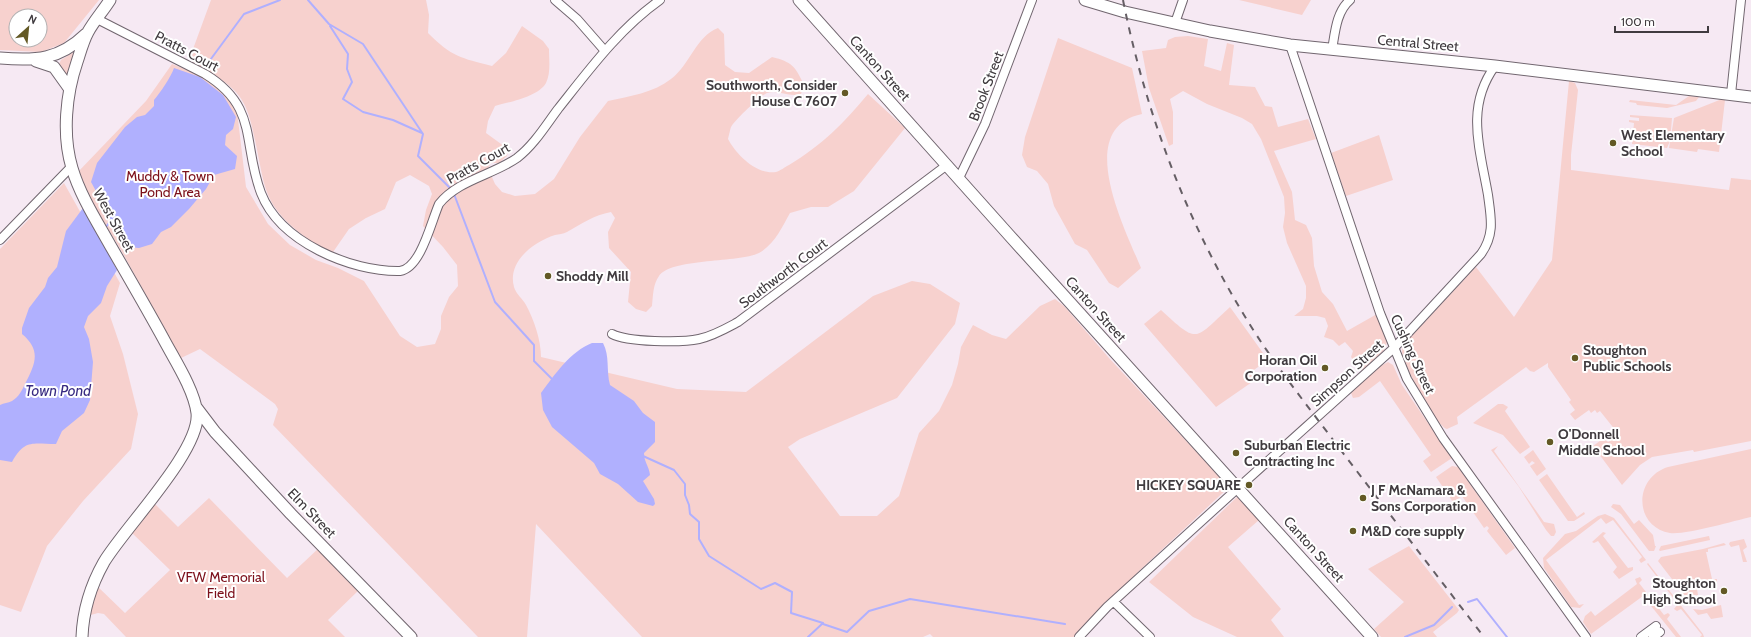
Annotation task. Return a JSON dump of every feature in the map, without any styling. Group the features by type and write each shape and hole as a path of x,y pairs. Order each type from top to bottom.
{"main road":[{"name":"West Street","path":"82,637 83,622 89,594 103,564 187,447 196,428 196,406 171,353 95,218 71,167 67,123 69,88 87,33 110,0"},
{"name":"Canton Street","path":"799,0 1372,637"},
{"name":"Central Street","path":"1085,0 1175,23 1236,36 1290,45 1495,66 1751,97"},
{"path":"0,58 44,58 61,53 73,46 87,33"},
{"path":"25,59 54,68 69,88"},
{"name":"Elm Street","path":"196,406 215,432 291,514 411,637"},
{"name":"West Street","path":"187,447 201,435 215,432"}],"street":[{"path":"555,0 577,19 605,51"},
{"name":"Pratts Court","path":"97,19 205,74 219,82 230,93 241,108 257,178 264,200 277,218 294,233 314,249 336,259 393,271 404,271 412,265 420,254 436,211 443,198 518,157 534,141 605,51 632,22 660,0"},
{"name":"Brook Street","path":"959,178 985,124 1032,0"},
{"path":"1175,23 1183,0"},
{"path":"1332,50 1339,16 1345,4 1350,0"},
{"path":"1731,94 1741,0"},
{"name":"Cushing Street","path":"1290,45 1380,314 1413,390 1443,438 1586,637"},
{"name":"Simpson Street","path":"1079,637 1114,602 1394,347 1481,254 1491,236 1492,219 1477,130 1476,114 1482,88 1495,66"},
{"name":"Southworth Court","path":"612,334 629,340 697,340 718,334 738,322 947,165"},
{"path":"0,240 71,167"},
{"path":"1114,602 1150,637"},
{"path":"1641,637 1658,629 1653,637"}],"green space":[{"path":"0,0 99,0 64,43 41,52 0,50"},
{"name":"Muddy & Town Pond Area","path":"211,0 426,0 429,15 428,33 436,41 457,56 492,66 506,53 522,26 543,41 549,49 548,79 542,88 537,92 515,101 495,106 488,121 486,133 508,149 507,156 499,163 491,163 488,168 495,184 502,192 515,196 535,194 554,179 580,137 608,101 649,91 664,84 678,73 704,37 718,28 724,34 725,65 735,72 749,73 772,57 789,63 798,73 804,85 801,94 797,95 775,92 767,93 748,108 731,127 728,139 741,157 754,167 769,172 776,172 789,165 812,150 841,124 868,94 905,128 854,191 828,207 811,207 790,213 774,240 759,253 736,258 690,263 666,270 657,279 652,306 646,312 636,309 628,302 631,272 609,248 608,232 615,218 611,212 593,218 566,233 547,238 531,248 518,261 514,269 513,278 515,290 526,305 532,317 540,344 541,357 677,389 746,392 873,296 912,281 930,284 960,303 955,324 897,398 800,439 788,447 840,516 877,516 899,496 919,433 939,411 952,385 961,347 973,325 992,335 1006,339 1040,306 1055,299 1064,306 1109,358 1229,487 1139,571 1074,637 933,637 930,634 923,637 642,637 536,524 527,637 478,637 273,425 278,409 275,404 200,349 181,358 121,250 89,198 77,173 146,101 172,64 200,75 227,95 237,111 246,187 268,224 290,245 316,260 338,268 364,281 400,336 417,347 435,344 441,329 441,316 449,297 458,286 457,265 443,247 423,226 426,210 432,194 429,186 410,175 396,182 385,209 366,218 349,229 331,255 290,225 276,210 267,191 251,122 247,109 241,98 222,80 189,60"},
{"path":"1239,0 1311,0 1302,15"},
{"path":"1188,36 1208,39 1204,66 1221,71 1227,43 1234,45 1229,85 1255,87 1265,106 1272,107 1278,127 1308,119 1316,139 1274,151 1292,192 1295,220 1306,225 1312,238 1314,266 1322,292 1333,304 1347,331 1377,314 1387,342 1385,349 1362,371 1351,357 1353,351 1345,342 1339,346 1333,340 1324,337 1328,326 1325,318 1317,316 1294,316 1303,309 1306,298 1306,286 1287,243 1283,227 1285,213 1284,197 1261,139 1252,124 1242,118 1207,104 1183,91 1170,99 1173,112 1173,144 1169,146 1149,88 1142,51 1166,48 1168,40 1175,37"},
{"path":"1058,38 1132,68 1142,114 1121,123 1110,138 1107,159 1110,182 1116,206 1141,268 1118,288 1109,283 1087,250 1075,244 1054,206 1048,184 1037,171 1027,167 1022,155 1025,137"},
{"path":"74,52 67,76 59,64 61,60"},
{"path":"1569,81 1575,83 1578,90 1571,155 1571,170 1729,190 1731,178 1751,180 1751,441 1694,452 1693,450 1652,457 1640,465 1622,485 1593,446 1604,438 1608,442 1610,441 1608,438 1616,431 1600,411 1597,413 1595,410 1591,413 1589,410 1575,420 1570,414 1575,410 1569,402 1571,400 1548,367 1548,363 1534,372 1530,371 1526,367 1457,417 1458,424 1447,429 1435,417 1428,407 1408,369 1402,352 1405,343 1476,267 1514,317 1552,260"},
{"path":"1689,96 1699,97 1696,101 1667,108 1637,105 1636,103 1629,102 1630,100 1676,105"},
{"path":"1722,99 1725,100 1719,152 1698,149 1697,152 1669,148 1674,118"},
{"path":"1630,115 1672,118 1670,141 1667,148 1632,144 1634,123 1629,122 1629,120 1639,121 1639,118 1630,117"},
{"path":"1379,135 1393,180 1346,196 1331,153"},
{"path":"64,183 120,283 110,316 123,354 138,414 131,449 83,501 47,546 21,612 0,605 0,249"},
{"path":"1230,307 1268,360 1251,372 1255,380 1216,407 1144,324 1161,310 1183,329 1190,333 1196,334 1202,332"},
{"path":"1388,362 1393,365 1402,385 1452,458 1431,472 1423,461 1431,455 1380,381 1359,397 1353,398 1351,393 1375,369"},
{"path":"1498,404 1503,404 1508,407 1505,411 1530,447 1520,454 1503,435 1473,423"},
{"path":"1498,446 1494,451 1544,522 1554,524 1556,532 1554,536 1551,536 1546,530 1519,487 1491,450"},
{"path":"1751,449 1751,517 1698,530 1677,533 1670,533 1658,529 1650,522 1644,512 1642,502 1648,481 1657,473 1668,467"},
{"path":"1533,450 1546,469 1537,476 1530,466 1535,463 1532,461 1529,464 1524,457"},
{"path":"1452,466 1458,467 1515,548 1506,555 1487,531 1489,528 1487,526 1484,528 1462,496 1453,502 1436,477"},
{"path":"1547,474 1577,517 1584,512 1585,514 1574,521 1568,521 1539,480"},
{"path":"1237,497 1259,520 1228,547 1281,609 1271,620 1284,637 1237,637 1193,617 1149,582"},
{"name":"VFW Memorial Field","path":"209,498 287,578 320,547 360,589 328,620 345,637 126,637 104,614 98,613 87,616 96,585 125,613 170,570 129,530 152,501 178,527"},
{"path":"1613,504 1620,505 1634,524 1639,520 1653,535 1656,546 1654,551 1649,551 1621,514 1611,507"},
{"path":"1605,514 1614,518 1646,560 1641,563 1639,560 1642,557 1613,520 1606,524 1601,518 1546,560 1579,605 1584,604 1580,608 1571,607 1544,568 1543,558 1565,534 1576,531 1598,516"},
{"path":"1603,532 1606,533 1603,536 1628,568 1633,567 1633,570 1619,579 1613,572 1617,567 1598,541 1594,543 1592,542"},
{"path":"1709,536 1710,540 1659,550 1661,546"},
{"path":"1744,539 1747,547 1743,550 1747,562 1743,562 1739,545 1731,547 1729,544 1730,542"},
{"path":"1724,543 1726,545 1708,549 1708,552 1706,552 1712,579 1717,579 1717,585 1697,589 1698,595 1685,596 1658,561 1661,557 1703,549"},
{"path":"1409,546 1459,610 1433,632 1437,637 1381,637 1374,629 1404,602 1368,569"},
{"path":"1648,563 1704,637 1700,637 1702,635 1681,609 1677,611 1674,609 1678,604 1647,564"},
{"path":"1640,577 1642,580 1639,583 1664,615 1668,613 1670,615 1667,619 1681,637 1676,637 1643,596 1591,634 1583,622 1585,616 1591,611 1595,616 1637,584 1635,579"},
{"path":"1721,605 1723,617 1711,619 1707,613 1698,615 1693,609 1702,610"}],"water":[{"path":"174,68 200,77 223,95 236,117 233,129 226,135 225,145 237,156 235,169 214,175 206,189 189,209 171,227 161,232 152,244 139,248 128,247 125,236 114,226 91,182 97,163 125,127 137,117 145,115 154,106 154,100 165,85"},
{"name":"Town Pond","path":"83,208 100,231 103,243 117,270 107,286 101,303 88,316 84,327 89,339 93,362 90,400 84,413 62,431 56,444 30,444 21,449 12,462 0,460 0,405 12,401 21,391 32,370 35,357 32,346 22,334 22,328 29,308 45,287 48,278 57,267 66,231"},
{"path":"592,343 603,343 607,358 610,385 634,401 643,413 655,422 655,442 644,453 650,475 643,481 654,499 655,504 653,506 638,502 618,484 600,474 594,463 552,427 543,410 541,393 546,386 557,371 570,358 584,347"}],"waterway":[{"path":"205,67 244,14 280,0"},
{"path":"308,0 329,24 363,44 423,134 418,156 449,187"},
{"path":"330,26 348,54 347,69 352,82 343,99 363,112 393,120 422,133"},
{"path":"454,194 495,302 534,345 534,361 553,380"},
{"path":"106,227 111,220"},
{"path":"643,456 674,470 685,484 685,495 689,505 690,514 699,522 699,539 709,556 761,589 775,583 792,592 791,613 823,623 808,637"},
{"path":"823,624 847,632 869,611 910,599 1065,624"},
{"path":"1468,602 1477,599 1507,637"},
{"path":"1405,637 1434,625 1452,607"}],"railway":[{"path":"1123,0 1132,41 1155,122 1186,202 1203,240 1223,278 1244,315 1280,370 1484,637"}],"place":[{"name":"Southworth, Consider House C 7607","path":"845,93"},
{"name":"West Elementary School","path":"1613,143"},
{"name":"Shoddy Mill","path":"548,276"},
{"name":"Stoughton Public Schools","path":"1575,358"},
{"name":"Horan Oil Corporation","path":"1325,368"},
{"name":"O'Donnell Middle School","path":"1550,442"},
{"name":"Suburban Electric Contracting Inc","path":"1236,453"},
{"name":"HICKEY SQUARE","path":"1249,485"},
{"name":"J F McNamara & Sons Corporation","path":"1363,498"},
{"name":"M&D core supply","path":"1353,531"},
{"name":"Stoughton High School","path":"1724,591"}]}
